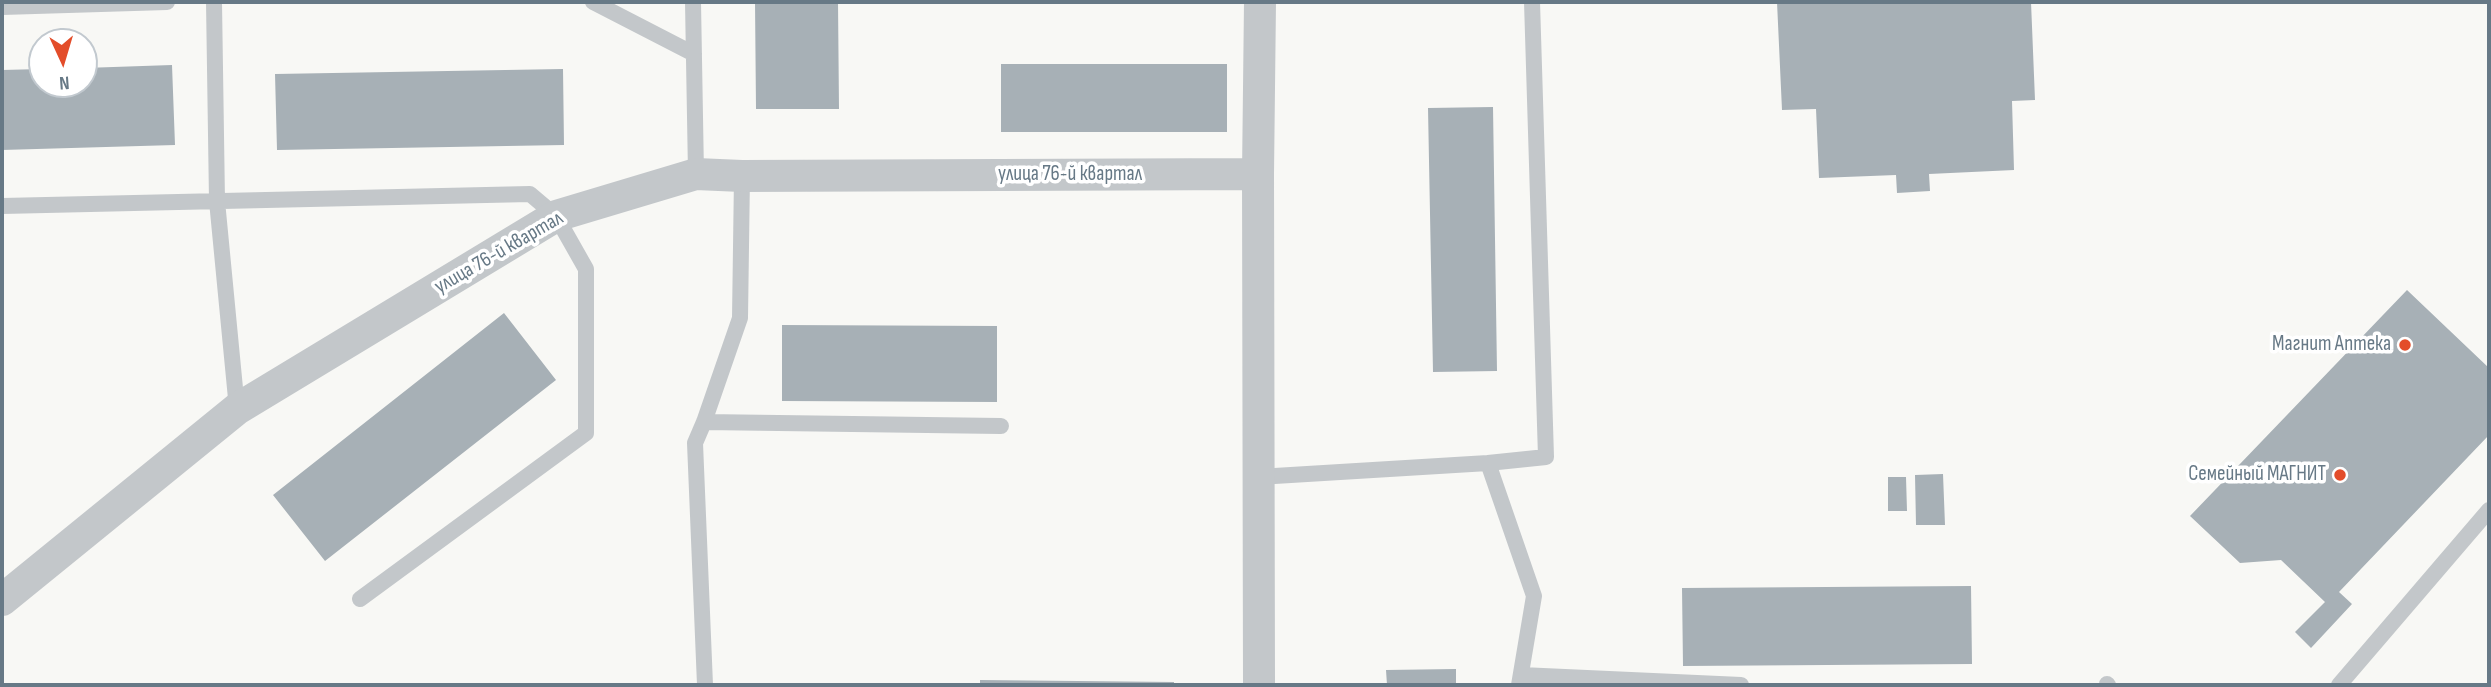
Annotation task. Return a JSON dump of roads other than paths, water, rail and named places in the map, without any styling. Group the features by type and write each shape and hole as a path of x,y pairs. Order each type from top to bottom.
{"street":[{"path":"1259,685 1260,2"},
{"name":"улица 76-й квартал","path":"2,600 237,410 556,216 696,174 1258,174"}],"lane":[{"path":"2,7 167,2"},
{"path":"214,2 216,201 237,410"},
{"path":"593,2 694,54"},
{"path":"693,2 696,174"},
{"path":"1258,477 1546,457 1532,2"},
{"path":"705,685 695,443 740,318 742,176"},
{"path":"2,206 530,194 556,216 586,270 586,433 360,599"},
{"path":"704,422 1001,426"},
{"path":"1488,463 1534,596 1520,680 1741,685"},
{"path":"2339,685 2489,510"}],"place":[{"name":"Магнит Аптека","path":"2405,345"},
{"name":"Семейный МАГНИТ","path":"2340,475"}]}
